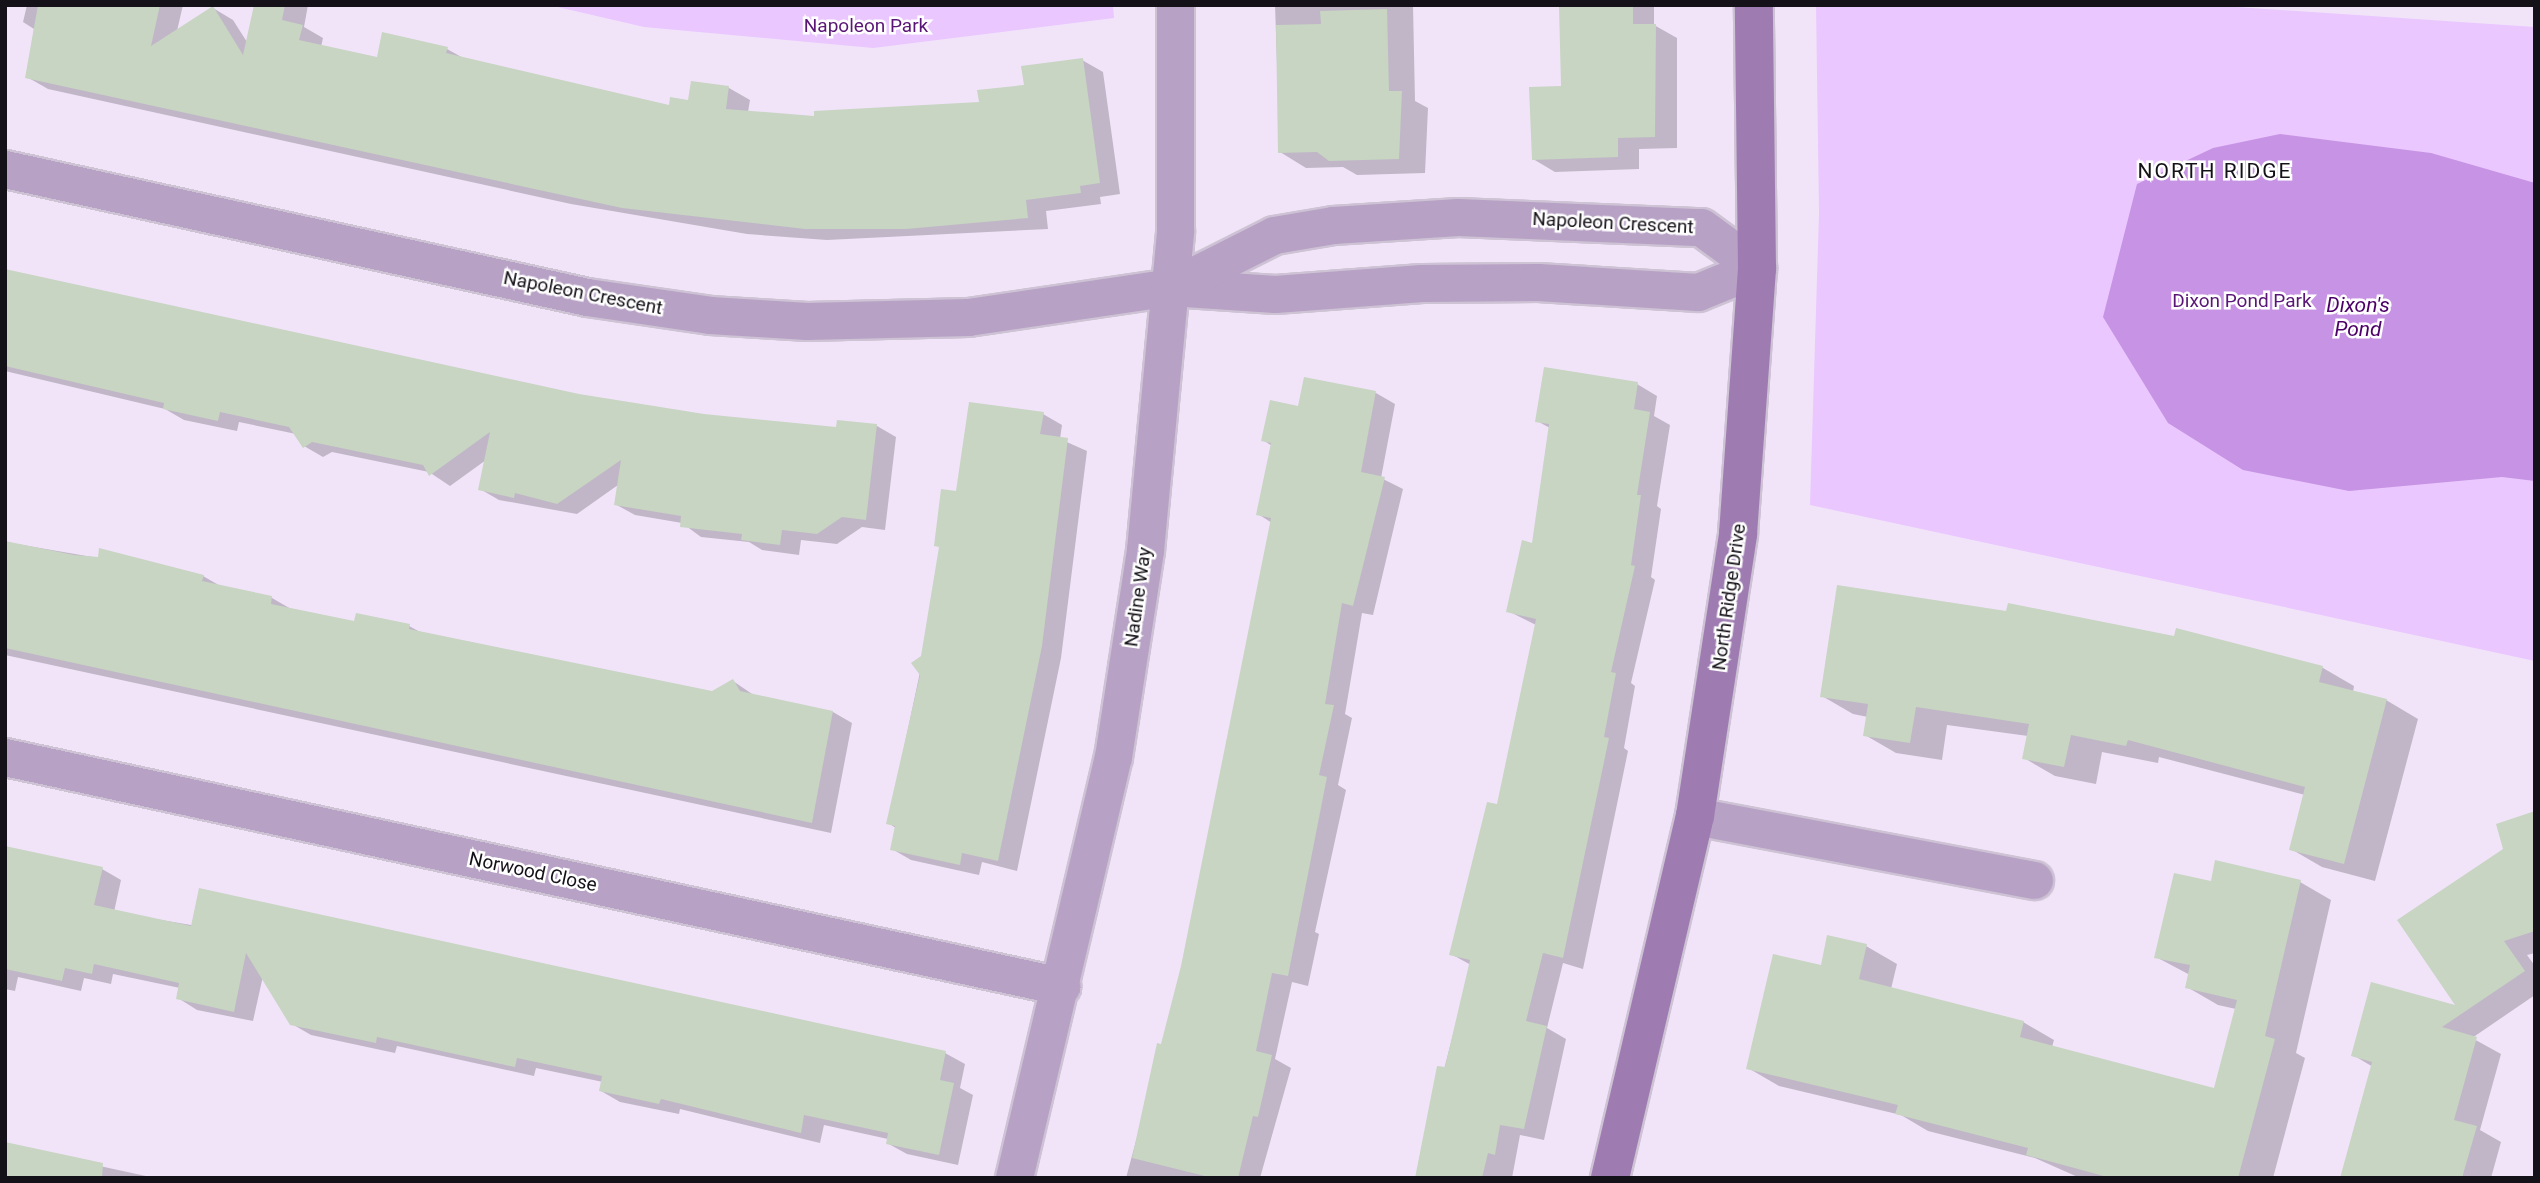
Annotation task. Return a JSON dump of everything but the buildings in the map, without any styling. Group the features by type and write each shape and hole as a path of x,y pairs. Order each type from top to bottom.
{"street":[{"name":"Nadine Way","path":"1014,1178 1110,770 1145,550 1170,287 1178,145 1175,5"},
{"name":"North Ridge Drive","path":"1610,1178 1695,816 1738,534 1757,268 1754,5"},
{"name":"Napoleon Crescent","path":"5,169 587,296 710,315 807,321 955,318 1170,287 1275,294 1422,283 1538,282 1698,292 1757,268"},
{"name":"Napoleon Crescent","path":"1170,287 1274,235 1332,225 1458,217 1701,227 1757,268"},
{"name":"Norwood Close","path":"5,757 1061,986"},
{"path":"1695,816 2034,880"}],"green space":[{"name":"Napoleon Park","path":"549,5 1113,5 1114,18 873,48 644,27"},
{"name":"Dixon Pond Park","path":"1816,5 2207,5 2535,27 2535,661 1810,505 1819,213"}],"water":[{"name":"Dixon's Pond","path":"2280,134 2431,153 2535,183 2535,481 2502,477 2349,491 2243,470 2168,423 2103,317 2137,184 2213,148"}],"district":[{"name":"NORTH RIDGE","path":"2215,171"}]}
